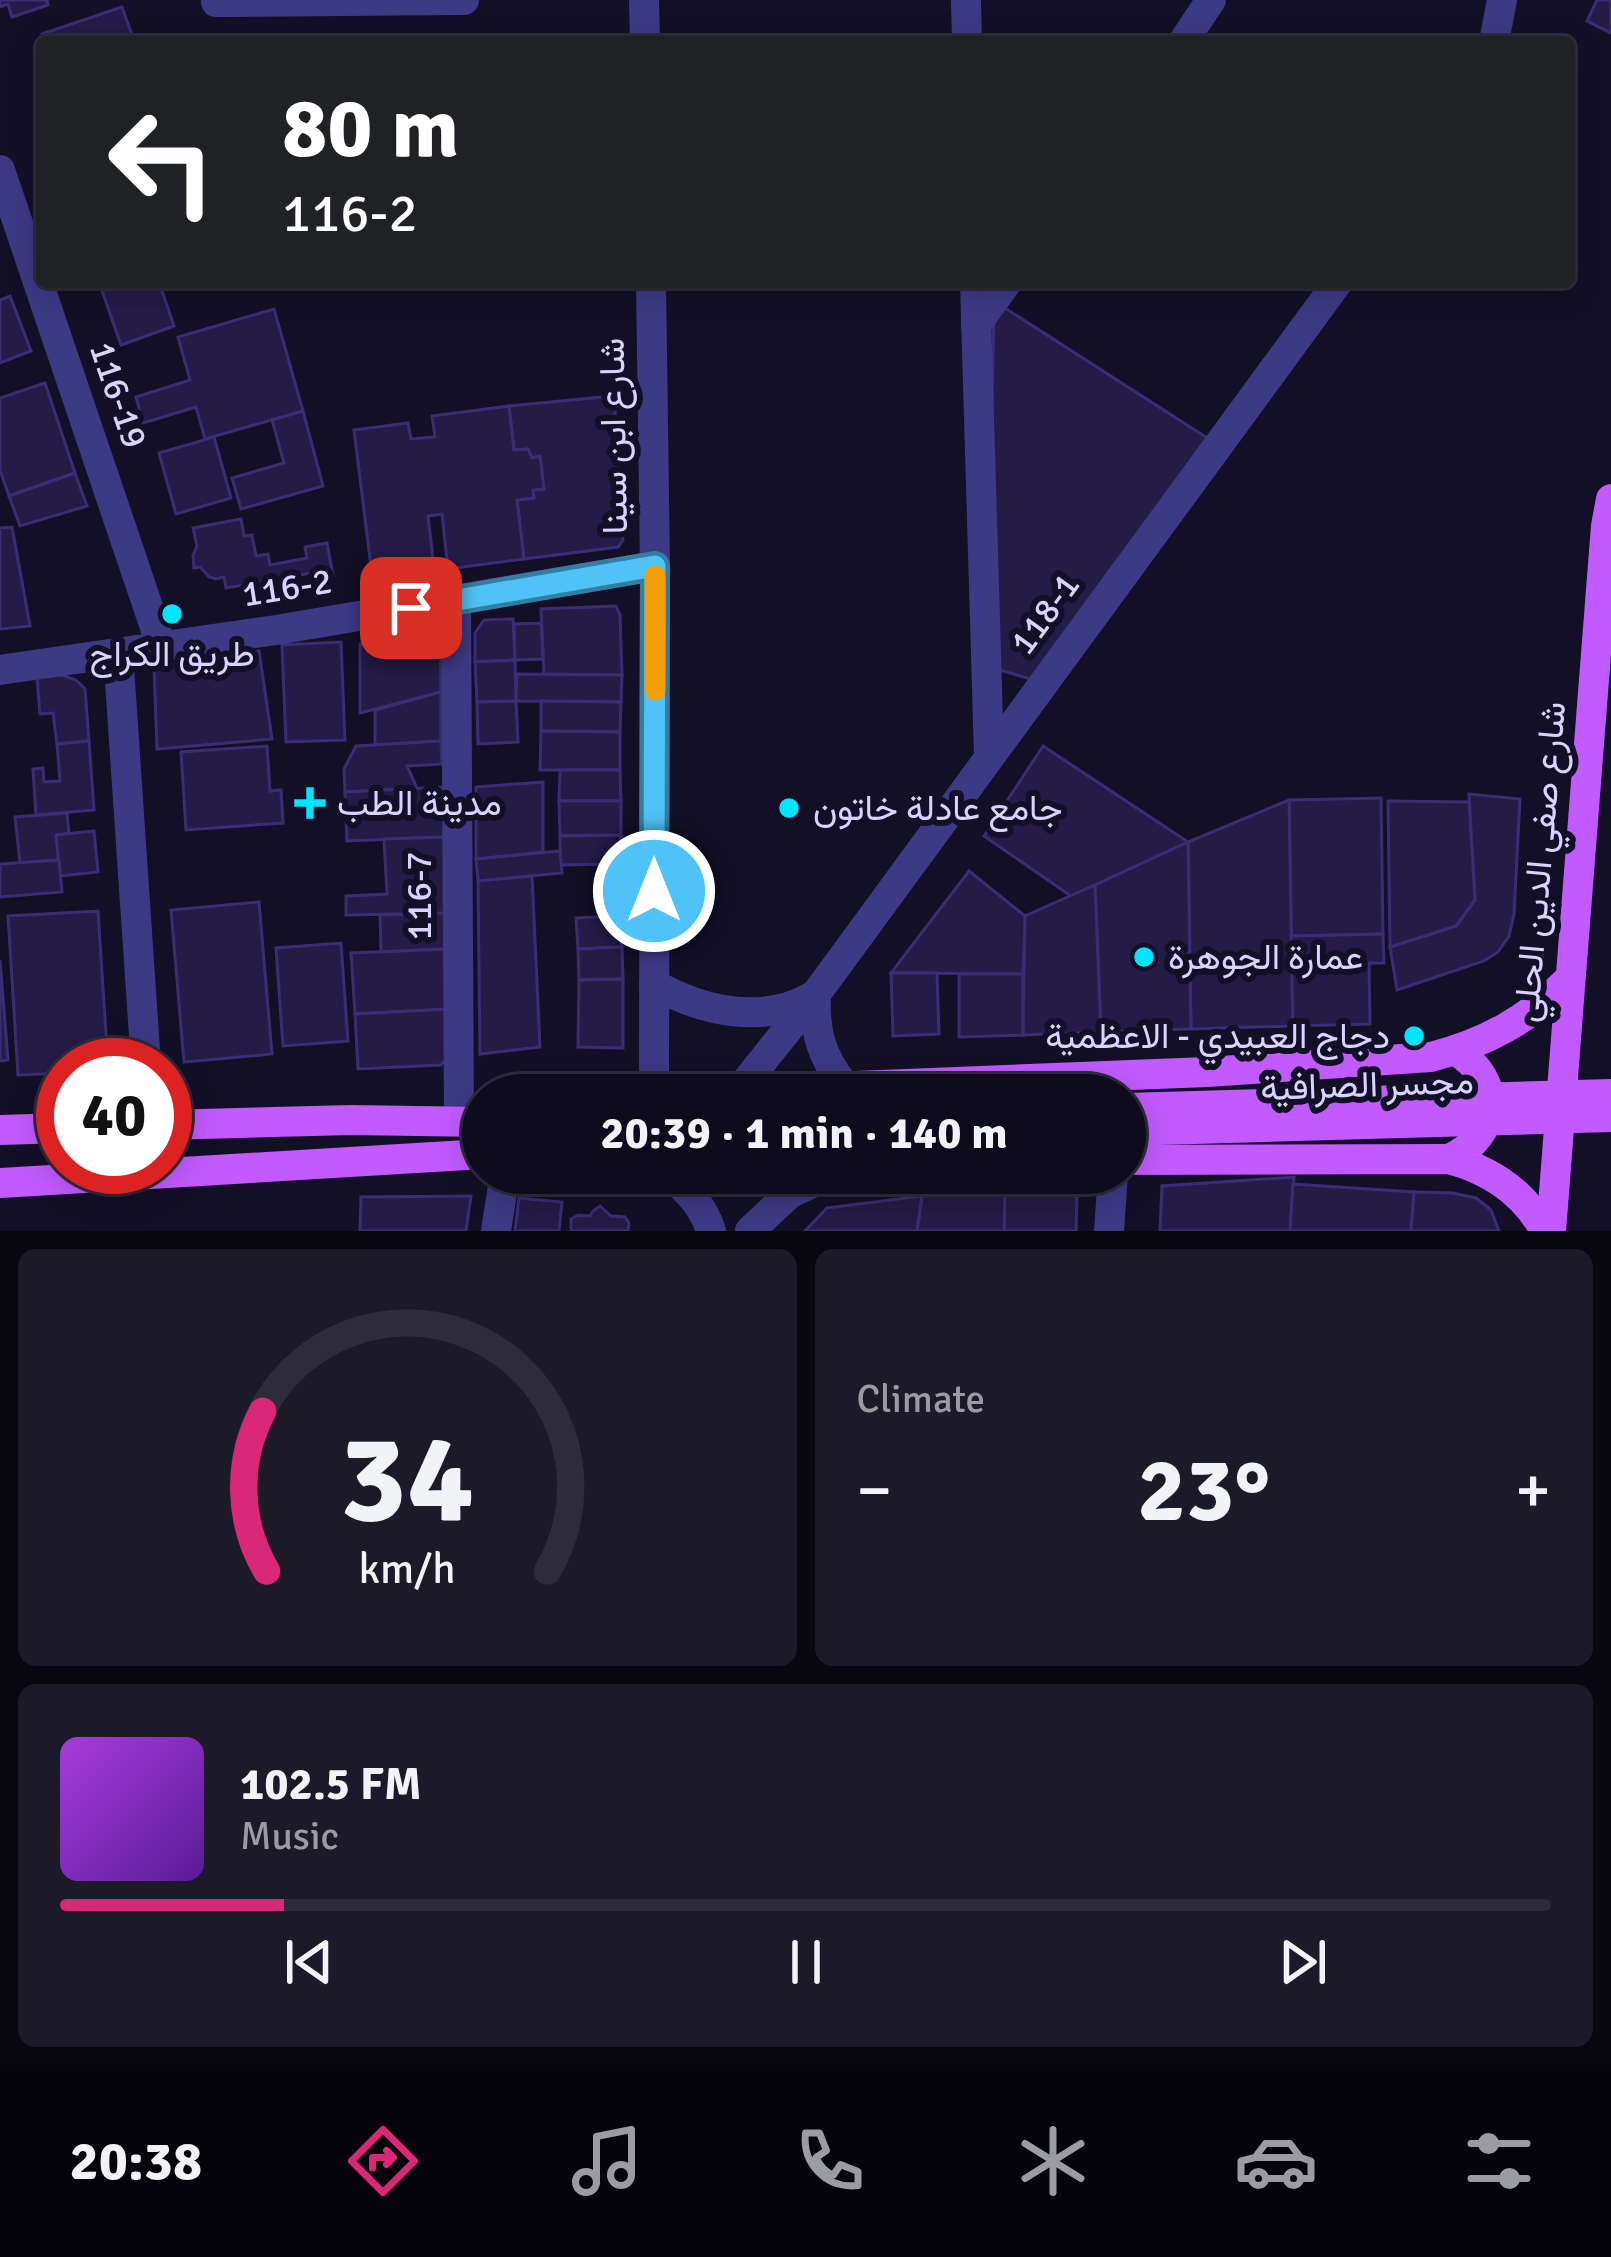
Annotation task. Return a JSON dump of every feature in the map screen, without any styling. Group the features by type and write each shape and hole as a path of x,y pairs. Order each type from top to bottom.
{"main road":[{"name":"شارع صفي الدين الحلي","path":"1548,1231 1611,499"},
{"path":"1146,1074 1431,1058 1504,1030 1528,1016 1569,979"},
{"path":"1449,1159 1462,1154 1481,1134 1490,1108 1485,1080 1456,1051"},
{"name":"مجسر الصرافية","path":"1146,1107 1611,1094"},
{"name":"مجسر الصرافية","path":"1146,1130 1611,1118"},
{"path":"192,1124 462,1119"},
{"path":"0,1130 36,1129"},
{"path":"0,1183 462,1155"},
{"path":"434,1157 462,1161"},
{"path":"1146,1160 1449,1159 1471,1165 1510,1188 1548,1231"}],"street":[{"path":"216,2 464,0"},
{"path":"644,0 645,36"},
{"path":"966,0 967,36"},
{"path":"1187,36 1211,0"},
{"path":"1495,36 1502,0"},
{"name":"116-19","path":"0,170 36,276"},
{"name":"116-19","path":"40,288 161,646"},
{"name":"شارع ابن سينا","path":"643,1074 654,984 651,288"},
{"path":"975,288 989,756"},
{"path":"976,325 1003,288"},
{"name":"118-1","path":"752,1074 816,994 1334,288"},
{"name":"116-2","path":"0,670 655,566"},
{"name":"116-7","path":"456,601 465,1074"},
{"path":"118,652 144,1038"},
{"path":"654,984 701,1006 740,1012 779,1011 816,994 819,1043 836,1074"},
{"path":"496,1231 502,1194"},
{"path":"691,1194 711,1231"},
{"path":"750,1231 789,1194"},
{"path":"1109,1231 1112,1194"}],"building":[{"path":"0,0 47,0 48,5 12,17 8,4 0,7"},
{"path":"1597,0 1611,0 1611,33 1587,21"},
{"path":"122,7 132,35 43,36"},
{"path":"101,288 161,288 174,326 121,345"},
{"path":"10,296 31,351 0,363 0,300"},
{"path":"994,301 1218,445 1043,683 987,666"},
{"path":"274,309 303,411 205,439 196,407 143,423 136,397 190,380 178,337"},
{"path":"45,383 75,473 9,496 0,470 0,398"},
{"path":"614,396 623,540 618,547 524,559 517,500 534,498 533,490 544,489 540,456 532,458 528,449 514,450 509,406"},
{"path":"509,406 514,450 528,449 532,458 540,456 544,489 533,490 534,498 517,500 524,559 448,569 442,514 428,516 433,559 371,567 354,430 408,423 411,439 435,437 432,416"},
{"path":"303,411 323,486 241,509 232,478 284,463 272,420"},
{"path":"214,437 231,498 176,514 159,453"},
{"path":"75,473 87,506 20,526 9,496"},
{"path":"241,519 244,536 252,535 256,556 268,554 270,565 307,558 305,547 327,543 333,576 318,578 317,572 226,588 224,577 209,577 200,567 194,568 193,528"},
{"path":"12,527 30,626 0,629 0,528"},
{"path":"616,606 622,675 544,674 541,609"},
{"path":"513,619 515,660 475,662 475,633 484,620"},
{"path":"541,623 543,659 515,660 514,624"},
{"path":"440,630 441,692 360,713 360,644"},
{"path":"341,642 345,740 286,742 282,645"},
{"path":"259,651 272,739 157,749 154,667"},
{"path":"515,660 516,701 477,702 475,662"},
{"path":"517,674 622,675 621,702 516,701"},
{"path":"62,675 85,689 89,741 57,744 53,713 40,714 37,677"},
{"path":"441,692 441,741 375,745 375,710"},
{"path":"516,701 518,742 478,744 477,702"},
{"path":"541,701 621,702 620,732 541,731"},
{"path":"541,731 620,732 620,770 540,770"},
{"path":"89,741 94,810 36,815 33,769 43,768 44,782 60,781 57,744"},
{"path":"441,741 442,764 407,766 417,788 345,792 344,769 356,746"},
{"path":"267,746 270,791 281,790 283,823 186,830 181,752"},
{"path":"1043,746 1188,842 1071,896 984,836"},
{"path":"560,770 620,770 621,801 559,801"},
{"path":"543,782 543,852 476,859 476,787"},
{"path":"443,787 445,837 347,841 345,792"},
{"path":"1469,794 1520,799 1509,936 1484,961 1397,990 1390,947 1456,926 1475,900"},
{"path":"1381,798 1383,934 1291,936 1289,800"},
{"path":"1289,800 1293,1026 1191,1029 1188,842"},
{"path":"559,801 621,801 621,835 560,836"},
{"path":"1388,801 1469,802 1475,900 1456,926 1390,947"},
{"path":"67,813 69,833 56,835 59,860 20,863 15,817"},
{"path":"94,831 98,872 60,876 56,835"},
{"path":"621,835 621,864 560,865 560,836"},
{"path":"445,837 446,913 346,915 346,896 387,894 384,839"},
{"name":"عمارة الجوهرة","path":"1188,842 1191,1029 1101,1032 1095,885"},
{"path":"560,851 562,873 478,881 476,859"},
{"path":"59,860 62,892 0,897 0,864"},
{"path":"969,871 1025,916 1023,974 891,973"},
{"path":"532,876 540,1047 480,1054 478,881"},
{"path":"1095,885 1101,1032 1023,1035 1025,916"},
{"path":"259,902 272,1054 192,1061 192,1038 182,1038 171,910"},
{"path":"98,911 106,1038 36,1038 36,1074 18,1075 8,916"},
{"path":"446,913 447,949 381,952 380,915"},
{"path":"620,916 622,947 578,949 576,918"},
{"path":"1383,934 1384,963 1369,963 1370,1024 1293,1026 1291,936"},
{"path":"341,943 348,1041 283,1046 276,948"},
{"path":"622,947 623,979 579,980 578,949"},
{"path":"447,949 448,1009 355,1014 351,953"},
{"path":"0,960 8,1060 0,1061"},
{"path":"891,973 937,973 939,1034 893,1036"},
{"path":"959,974 1023,974 1023,1035 959,1037"},
{"path":"623,979 623,1048 578,1047 579,980"},
{"path":"448,1009 450,1054 441,1065 358,1069 355,1014"},
{"path":"1294,1177 1290,1231 1160,1231 1162,1186"},
{"path":"1293,1184 1414,1192 1411,1231 1290,1231"},
{"path":"1414,1192 1476,1198 1491,1210 1499,1231 1411,1231"},
{"path":"1005,1194 1071,1194 1077,1198 1076,1231 1004,1231"},
{"path":"1005,1194 1004,1231 917,1231 922,1196"},
{"path":"471,1196 466,1231 360,1231 361,1197"},
{"path":"922,1196 917,1231 805,1231 827,1208"},
{"path":"519,1198 562,1202 559,1231 515,1231"},
{"path":"600,1206 611,1216 625,1217 628,1231 571,1231 571,1219 590,1216"}],"slow traffic":[{"path":"655,576 655,690"}],"place":[{"name":"طريق الكراج","path":"172,614"},
{"name":"مدينة الطب","path":"310,803"},
{"name":"جامع عادلة خاتون","path":"789,808"},
{"name":"عمارة الجوهرة","path":"1144,957"},
{"name":"دجاج العبيدي - الاعظمية","path":"1414,1036"}],"route":[{"path":"411,608 655,566 654,891"}]}
